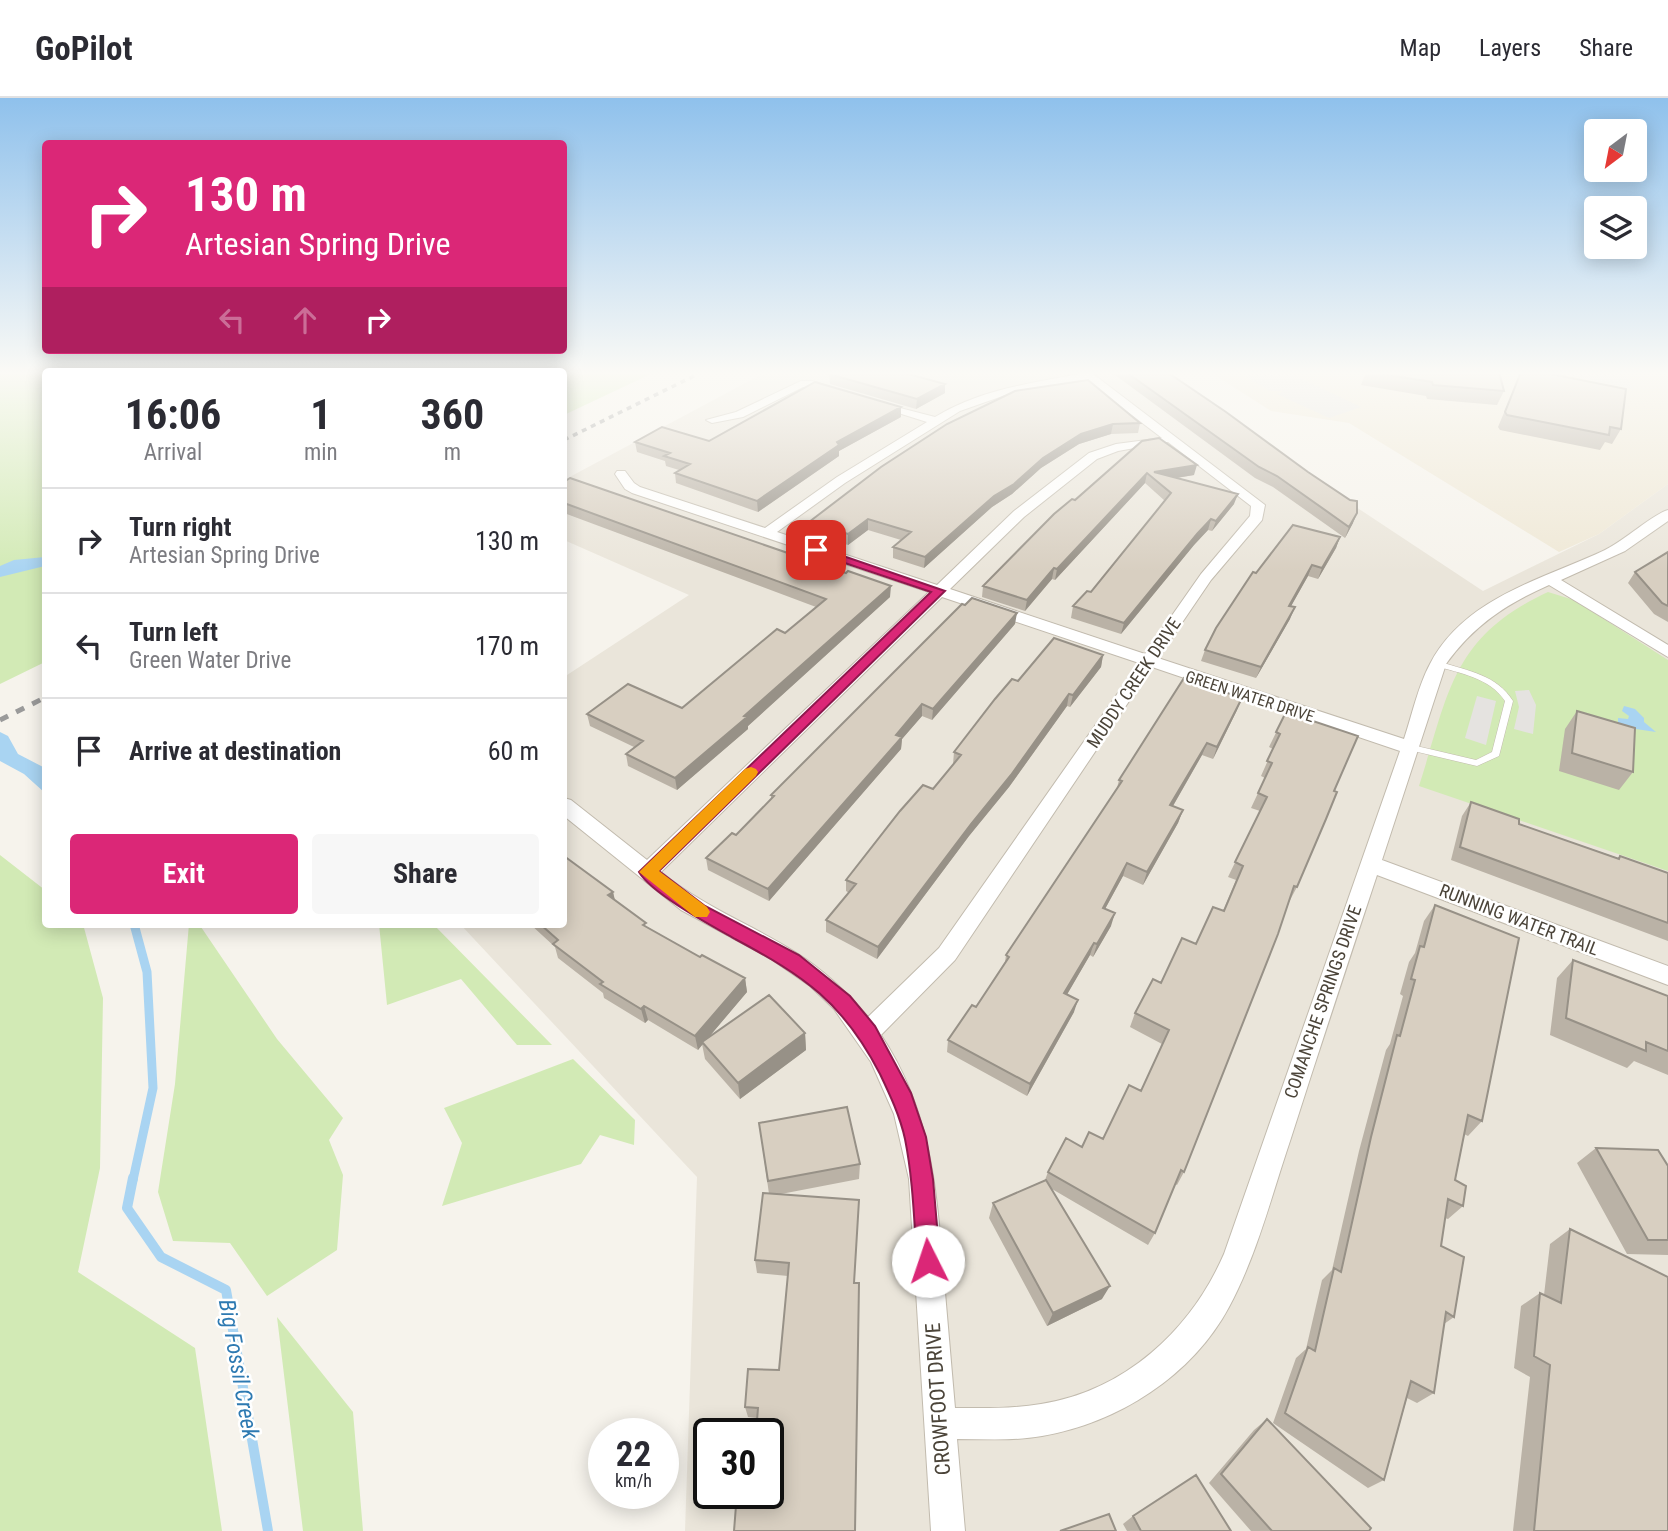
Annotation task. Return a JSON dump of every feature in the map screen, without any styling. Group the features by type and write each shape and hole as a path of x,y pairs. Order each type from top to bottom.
{"street":[{"path":"766,534 841,480 907,439"},
{"path":"648,872 1019,514 1085,461 1116,448 1171,440"},
{"name":"MUDDY CREEK DRIVE","path":"868,1032 947,954 1206,577 1252,525 1259,511 1258,505 1171,440"},
{"name":"GREEN WATER DRIVE","path":"621,474 629,486 636,490 1408,747"},
{"name":"COMANCHE SPRINGS DRIVE","path":"941,1424 1042,1420 1086,1409 1152,1372 1179,1349 1206,1319 1223,1290 1238,1255 1438,664 1456,638 1482,613 1548,578 1620,548 1668,514"},
{"path":"1548,578 1668,652"},
{"name":"CROWFOOT DRIVE","path":"567,807 698,911 801,967 843,1002 868,1032 903,1100 915,1137 922,1179 948,1531"},
{"name":"RUNNING WATER TRAIL","path":"1370,864 1668,976"}],"lane":[{"path":"1408,747 1477,763 1496,754 1509,701 1505,693 1482,679 1438,664"}],"shaded area":[{"path":"641,439 1253,439 1483,591 1599,534 1668,484 1668,1531 685,1531 697,1177 464,928 567,928 567,675 689,595 567,541 567,478"},
{"path":"1375,439 1668,439 1668,484 1599,534 1559,552"},
{"path":"1529,690 1536,705 1533,734 1514,729 1519,707 1515,691"},
{"path":"1477,696 1496,701 1486,745 1465,738"}],"green space":[{"path":"0,439 42,439 42,663 0,684"},
{"path":"1548,592 1574,600 1668,660 1668,871 1419,786 1447,696 1472,649 1491,628 1516,609"},
{"path":"0,855 42,888 42,928 84,928 103,998 100,1168 78,1272 195,1348 222,1531 0,1531"},
{"path":"189,928 202,928 277,1039 343,1118 329,1140 343,1175 337,1250 267,1296 230,1243 173,1241 158,1192 175,1084"},
{"path":"379,928 437,928 552,1045 517,1045 461,979 387,1005"},
{"path":"573,1059 635,1120 634,1145 600,1135 581,1164 442,1206 462,1143 444,1108"},
{"path":"277,1317 353,1412 363,1531 303,1531"}],"water":[{"path":"42,557 42,567 0,577 0,566 14,560"},
{"path":"1624,706 1635,709 1644,718 1644,722 1656,732 1629,728 1618,723 1618,718 1628,719 1629,716 1622,711"},
{"path":"0,732 8,736 18,754 42,766 42,790 24,774 0,761"}],"building":[{"path":"641,439 709,441 843,439 837,442 839,445 757,501 675,473 690,464 664,456 670,453 635,442"},
{"path":"924,439 1073,439 1043,458 1014,484 994,496 925,557 893,547 911,532 868,519 848,534 809,522 881,467"},
{"path":"1160,439 1197,465 1154,472 1238,494 1216,521 1211,519 1197,534 1124,623 1073,606 1087,591 1091,592 1171,493 1147,473 1057,569 1054,568 1027,600 983,586 1054,514 1072,499 1075,500 1142,441"},
{"path":"1220,439 1263,439 1350,500 1357,501 1357,513 1349,527 1277,476 1259,467"},
{"path":"570,478 891,586 744,716 747,717 675,778 626,754 643,741 587,714 628,684 682,708 777,629 785,633 826,599 567,504 567,480"},
{"path":"1293,525 1340,537 1322,568 1312,565 1289,606 1295,607 1261,667 1205,650 1216,628 1253,572 1256,573"},
{"path":"1668,552 1668,606 1662,603 1635,572"},
{"path":"972,598 1017,613 933,709 922,704 896,735 902,737 768,889 706,858 732,833 736,835 774,796 771,795 962,604 965,605"},
{"path":"1054,638 1103,655 1073,695 1069,694 1011,775 878,947 826,920 856,884 846,880 900,811 923,785 933,789 961,755 954,752 995,699 1012,679 1018,681"},
{"path":"1184,678 1242,698 1217,747 1207,743 1170,805 1183,810 1147,872 1127,863 1103,908 1115,913 1064,993 1078,1000 1030,1084 948,1040 972,1005 976,1007 1009,957 1006,955 1122,781 1119,780"},
{"path":"1577,711 1635,728 1633,772 1572,753"},
{"path":"1286,712 1358,736 1297,887 1294,886 1278,934 1184,1172 1181,1170 1155,1233 1048,1172 1066,1138 1082,1147 1089,1132 1103,1139 1129,1085 1141,1091 1169,1030 1135,1013 1153,979 1161,983 1182,938 1196,944 1213,907 1224,911 1243,866 1235,862 1267,797 1258,793 1272,763 1267,761 1280,734 1276,732"},
{"path":"1471,802 1519,819 1519,824 1668,873 1668,923 1460,847"},
{"path":"567,858 613,892 608,895 646,923 643,925 700,957 702,955 745,978 695,1036 644,1006 641,1009 600,984 603,982 553,944 558,940 544,928 567,928"},
{"path":"1435,905 1519,938 1482,1121 1468,1115 1455,1180 1466,1186 1463,1206 1448,1199 1441,1246 1464,1257 1454,1317 1446,1312 1434,1393 1411,1381 1384,1480 1285,1413 1308,1347 1315,1351 1334,1268 1341,1272 1371,1137 1397,1035 1400,1036 1415,980 1411,979 1420,946 1424,947"},
{"path":"1573,960 1668,996 1668,1051 1646,1042 1646,1051 1566,1018"},
{"path":"769,995 805,1033 738,1083 702,1042"},
{"path":"847,1107 860,1164 768,1181 759,1123"},
{"path":"1596,1148 1658,1150 1668,1166 1668,1240 1648,1240"},
{"path":"1046,1180 1110,1286 1053,1313 993,1203"},
{"path":"763,1193 859,1200 854,1283 859,1283 855,1531 734,1531 736,1509 784,1509 784,1418 757,1418 758,1408 745,1407 748,1369 779,1370 789,1263 755,1260"},
{"path":"1570,1229 1668,1277 1668,1531 1534,1531 1550,1365 1534,1356 1540,1293 1561,1303"},
{"path":"1267,1419 1371,1528 1369,1531 1272,1531 1221,1474"},
{"path":"1196,1475 1231,1531 1141,1531 1133,1516"},
{"path":"1109,1514 1116,1531 1060,1531"}],"waterway":[{"name":"Big Fossil Creek","path":"133,1180 153,1088 147,972 135,928"},
{"name":"Big Fossil Creek","path":"133,1178 127,1208 161,1257 226,1290 268,1531"}],"railway":[{"path":"0,720 42,699"}],"slow traffic":[{"path":"701,912 648,872 751,772"}],"route":[{"path":"816,550 939,591 648,872 698,911 767,946 818,979 843,1002 868,1032 903,1100 915,1137 922,1179 928,1261"}]}
